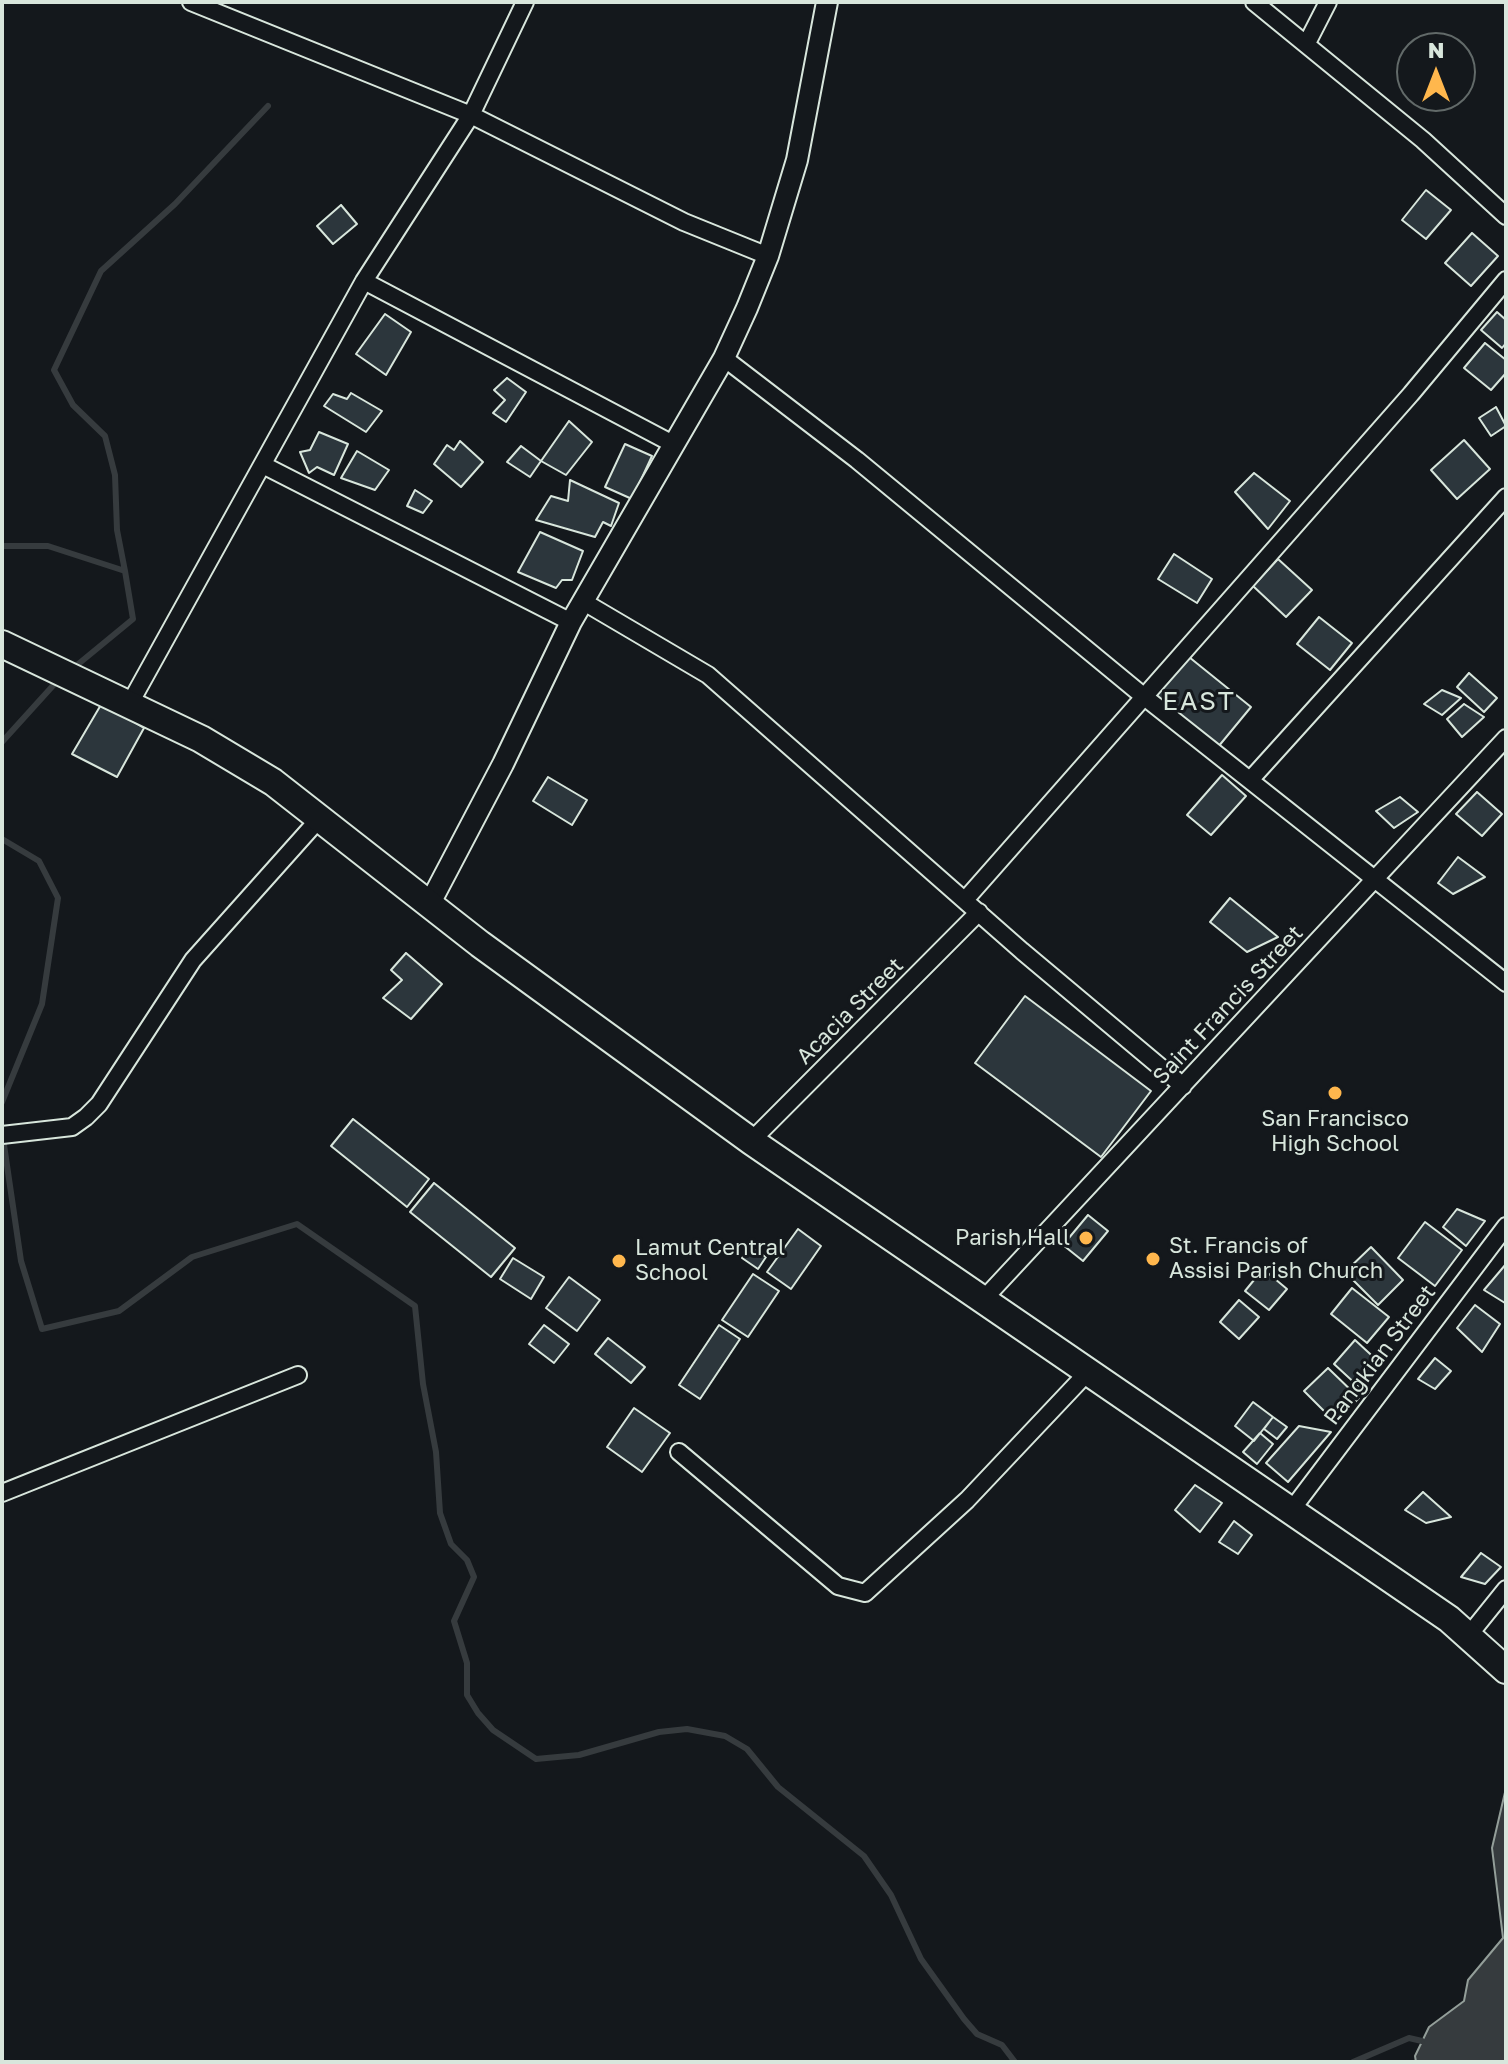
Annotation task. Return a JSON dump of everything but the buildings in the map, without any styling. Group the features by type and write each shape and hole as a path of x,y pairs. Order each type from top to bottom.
{"main road":[{"path":"2,644 201,739 261,774 480,944 751,1141 1469,1635 1506,1670"}],"street":[{"path":"191,2 471,115 684,222 768,256"},
{"path":"123,701 265,466 364,281 471,115 525,2"},
{"path":"430,903 503,764 571,622 724,358 768,256 800,148 827,2"},
{"path":"1254,2 1307,43 1506,216"},
{"path":"1307,43 1328,2"},
{"path":"965,900 1142,695 1411,394 1506,280"},
{"path":"364,281 673,444"},
{"path":"724,358 857,460 1142,695 1506,983"},
{"path":"265,466 571,622"},
{"path":"1251,779 1506,497"},
{"path":"584,602 708,675 1183,1086"},
{"name":"Saint Francis Street","path":"981,1302 1506,738"},
{"path":"2,1135 72,1127 86,1117 99,1104 193,960 319,819"},
{"name":"Acacia Street","path":"751,1141 979,912"},
{"name":"Pangkian Street","path":"1290,1512 1506,1226"},
{"path":"679,1452 838,1586 865,1593 967,1500 1087,1373"},
{"path":"2,1493 298,1375"},
{"path":"1469,1635 1506,1589"}],"shaded area":[{"path":"1506,1788 1506,2062 1416,2062 1415,2056 1429,2027 1464,2001 1468,1980 1503,1938 1492,1848"}],"waterway":[{"path":"125,571 117,530 115,475 105,436 73,405 54,370 101,271 175,204 268,106"},
{"path":"2,546 48,546 125,571 133,619 71,670"},
{"path":"2,742 59,679"},
{"path":"2,839 39,861 58,898 42,1004 2,1102"},
{"path":"3,1138 21,1261 42,1329 119,1311 192,1257 297,1224 415,1306 423,1384 436,1452 440,1513 451,1544 467,1560 474,1577 454,1621 467,1663 467,1695 478,1713 493,1730 536,1759 579,1755 659,1732 687,1729 725,1736 747,1749 778,1787 864,1856 891,1895 921,1959 964,2019 977,2034 1002,2045 1015,2062"},
{"path":"1353,2062 1409,2038 1422,2041"}],"place":[{"name":"San Francisco High School","path":"1335,1093"},
{"name":"Parish Hall","path":"1086,1238"},
{"name":"St. Francis of Assisi Parish Church","path":"1153,1259"},
{"name":"Lamut Central School","path":"619,1261"}],"district":[{"name":"EAST","path":"1199,702"}]}
